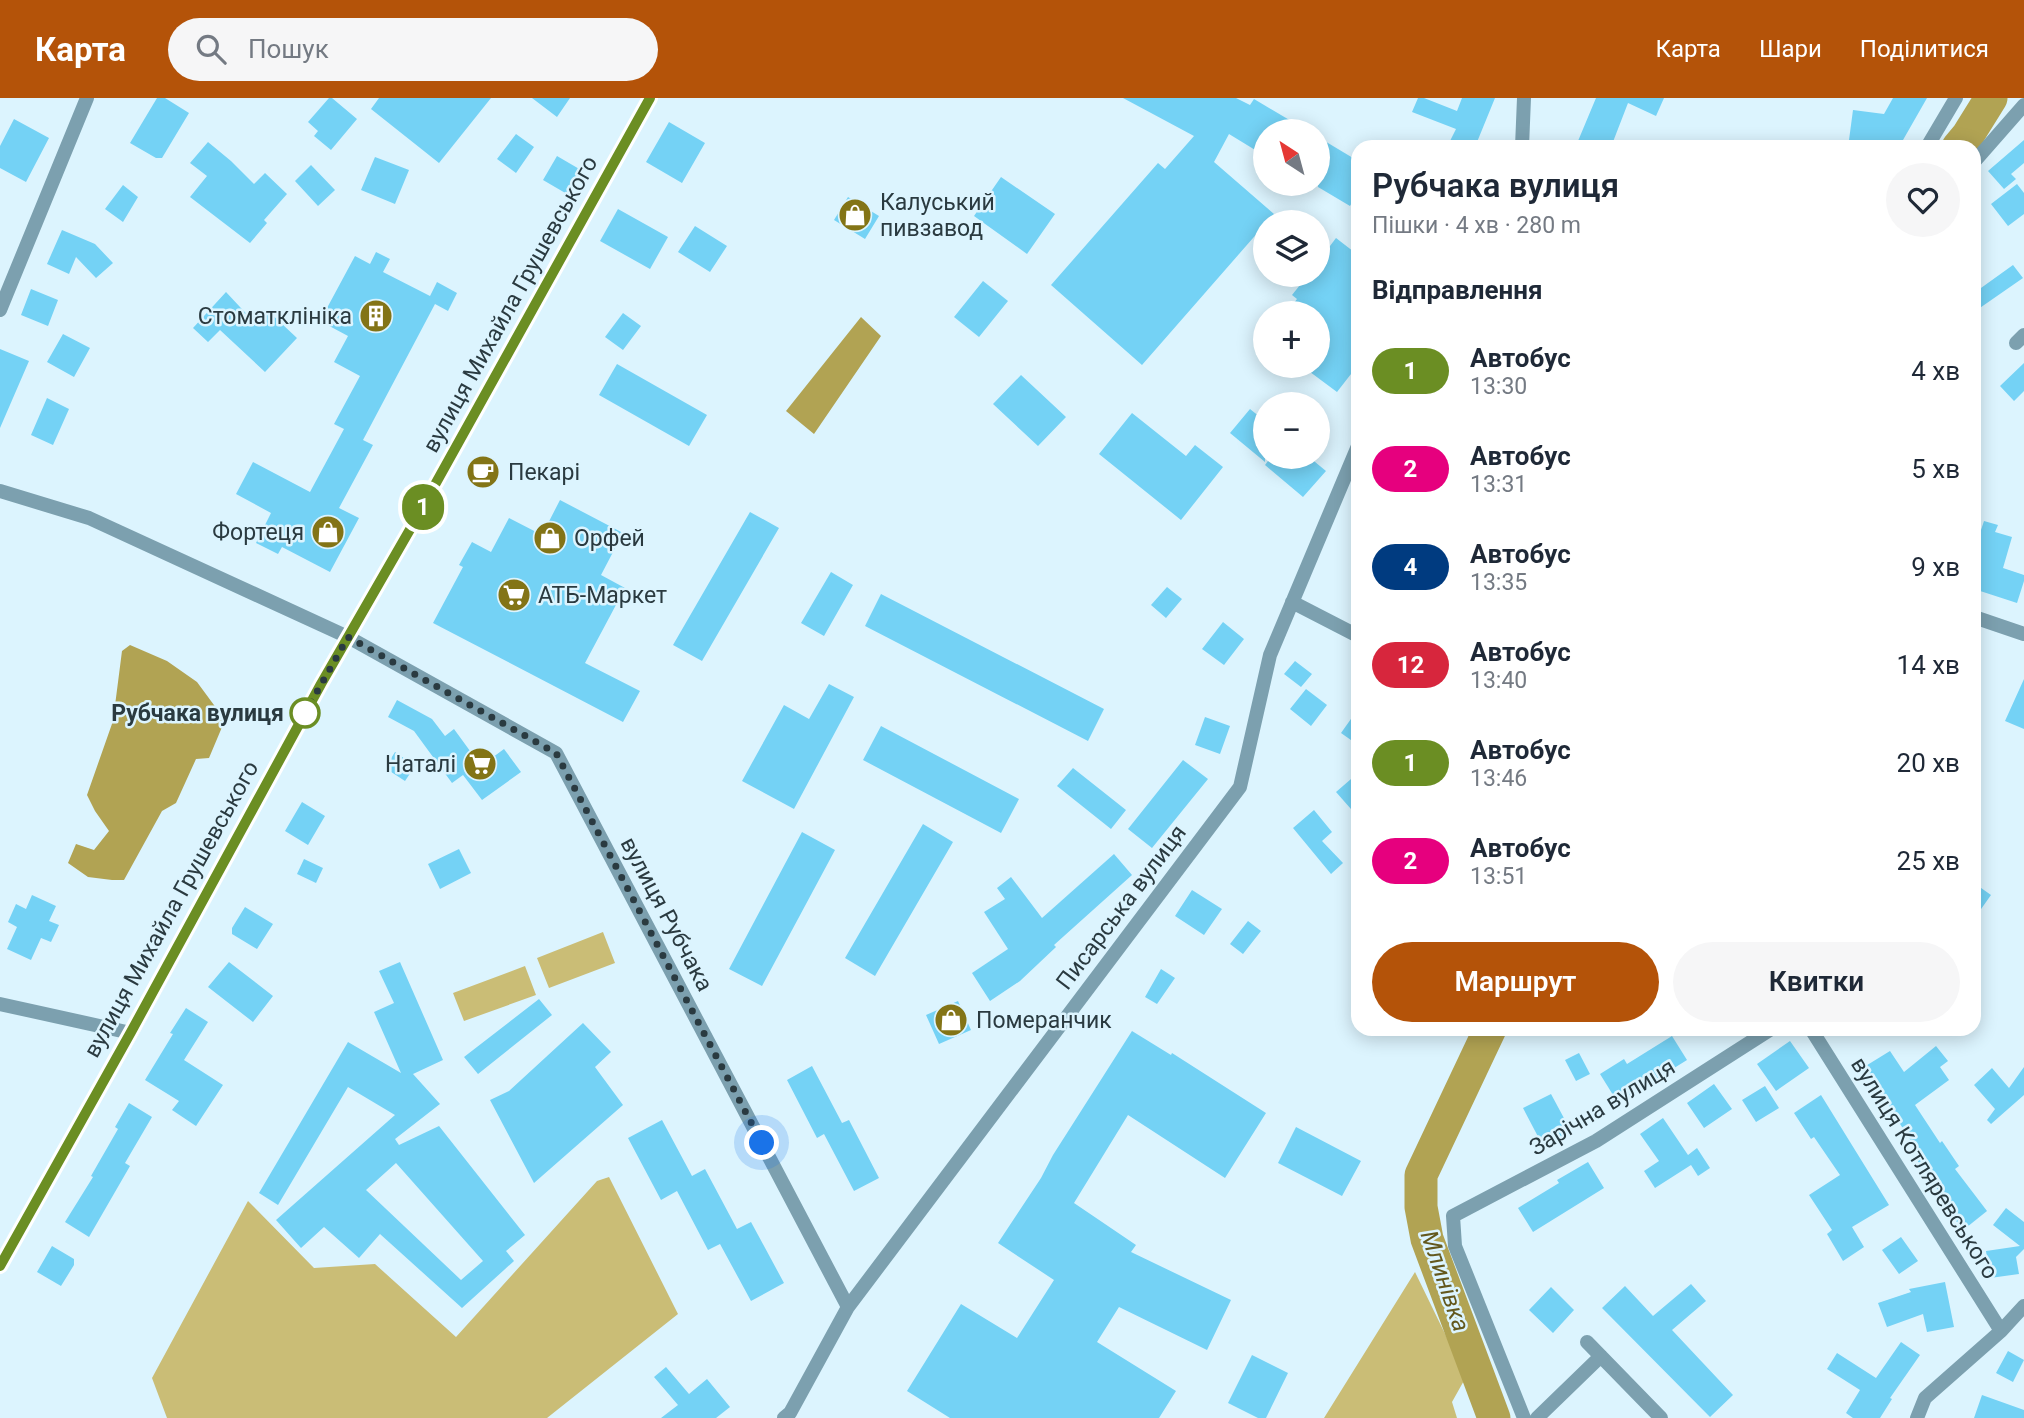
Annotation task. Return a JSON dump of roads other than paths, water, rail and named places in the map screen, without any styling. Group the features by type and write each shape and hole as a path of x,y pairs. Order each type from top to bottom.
{"main road":[{"name":"вулиця Михайла Грушевського","path":"0,1265 650,98"}],"street":[{"path":"0,310 87,98"},
{"path":"1521,140 1524,98"},
{"path":"1931,140 1956,98"},
{"path":"1981,154 2024,105"},
{"name":"Писарська вулиця","path":"784,1418 790,1413 848,1307 1240,787 1270,655 1351,463"},
{"name":"вулиця Рубчака","path":"0,491 89,518 348,637 556,753 848,1307"},
{"path":"1292,602 1351,632"},
{"path":"1981,620 2024,634"},
{"path":"0,1004 131,1032"},
{"name":"Зарічна вулиця","path":"1524,1418 1455,1245 1453,1216 1596,1141 1760,1036"},
{"name":"вулиця Котляревського","path":"1815,1036 2001,1331"},
{"path":"1917,1418 1925,1398 2001,1331 2024,1306"},
{"path":"1587,1342 1661,1418"},
{"path":"1537,1418 1601,1356"}],"waterway":[{"name":"Млинівка","path":"1964,140 1991,98"},
{"name":"Млинівка","path":"1487,1036 1421,1175 1421,1207 1427,1239 1494,1418"}],"place":[{"name":"Калуський пивзавод","path":"855,215"},
{"name":"Стоматклініка","path":"376,316"},
{"name":"Пекарі","path":"483,472"},
{"name":"Фортеця","path":"328,532"},
{"name":"Орфей","path":"550,538"},
{"name":"АТБ-Маркет","path":"514,595"},
{"name":"Рубчака вулиця","path":"305,713"},
{"name":"Наталі","path":"480,764"},
{"name":"Померанчик","path":"951,1020"}]}
